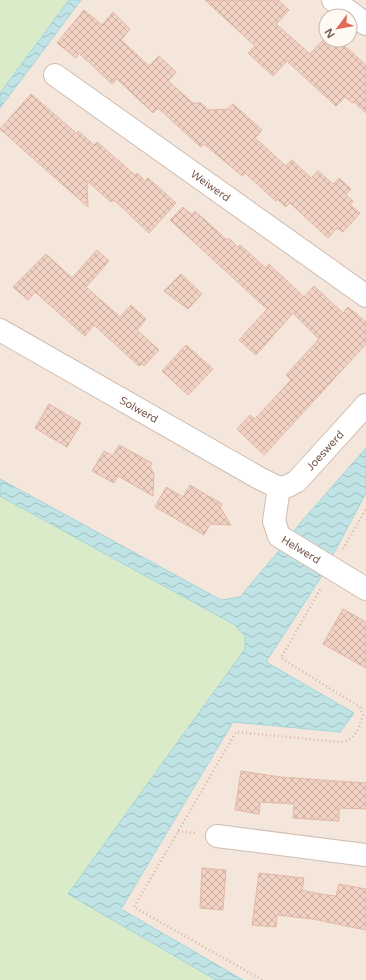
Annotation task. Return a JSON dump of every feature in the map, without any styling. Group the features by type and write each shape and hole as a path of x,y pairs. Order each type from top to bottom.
{"street":[{"path":"333,0 366,24"},
{"name":"Weiwerd","path":"55,75 366,296"},
{"name":"Solwerd","path":"0,330 279,488"},
{"name":"Joeswerd","path":"279,488 288,486 297,481 366,405"},
{"name":"Helwerd","path":"279,488 274,521 279,536 366,588"},
{"path":"208,835 366,855"}],"path":[{"path":"262,980 134,907 236,732 339,742 348,741 356,733 363,715 360,706 281,658 366,509"},
{"path":"178,831 208,835"}],"shaded area":[{"path":"0,0 366,0 366,980 204,980 0,863"}],"green space":[{"path":"0,0 69,0 0,93"},
{"path":"0,496 235,625 243,633 246,642 245,649 68,894 216,980 0,980"}],"water":[{"path":"69,0 81,0 0,108 0,93"},
{"path":"366,448 366,493 321,577 266,662 354,713 340,732 233,722 121,909 243,980 216,980 68,894 245,649 245,636 235,625 0,496 0,479 221,600 240,597 301,522"}],"building":[{"path":"205,0 278,0 289,10 276,24 310,54 318,45 318,48 347,48 366,65 366,113 354,102 352,103 345,97 336,106 287,61 273,76 248,53 255,46"},
{"path":"84,10 102,25 113,12 130,29 121,40 149,66 159,56 176,72 168,81 193,103 201,103 208,110 228,109 233,104 262,130 255,138 286,166 292,160 311,178 318,171 333,184 339,178 351,189 346,195 353,201 350,205 360,213 343,232 337,228 328,238 290,203 286,207 277,199 276,201 245,173 242,176 204,144 201,147 158,108 153,113 117,79 112,84 79,53 76,58 57,43"},
{"path":"31,94 76,133 78,131 94,145 97,142 135,175 137,173 145,181 148,178 176,203 149,233 114,200 111,202 87,181 88,207 0,129"},
{"path":"183,207 192,215 195,211 227,240 229,238 238,247 240,245 266,268 269,264 304,297 314,286 343,313 348,307 366,322 366,344 264,455 237,429 250,415 255,419 291,380 286,375 319,339 293,313 256,355 239,340 267,309 170,220"},
{"path":"97,250 109,261 86,287 120,317 131,305 146,319 137,330 159,350 144,366 142,364 139,366 94,325 85,336 35,292 28,300 13,287 46,254 72,278"},
{"path":"181,274 202,294 188,309 164,291"},
{"path":"186,345 213,369 188,395 162,371"},
{"path":"49,404 81,423 67,447 35,428"},
{"path":"119,445 152,463 150,467 154,474 153,496 118,476 114,483 92,471 104,451 113,456"},
{"path":"190,485 222,504 220,507 231,525 210,524 204,535 155,507 166,487 183,497"},
{"path":"343,609 366,622 366,668 323,644"},
{"path":"241,771 280,777 366,783 366,809 339,808 339,821 293,818 294,804 260,802 259,814 235,810"},
{"path":"202,868 226,870 223,910 200,908"},
{"path":"259,873 304,878 302,890 320,894 336,896 339,884 366,889 366,930 313,919 277,915 276,927 252,925"}]}
